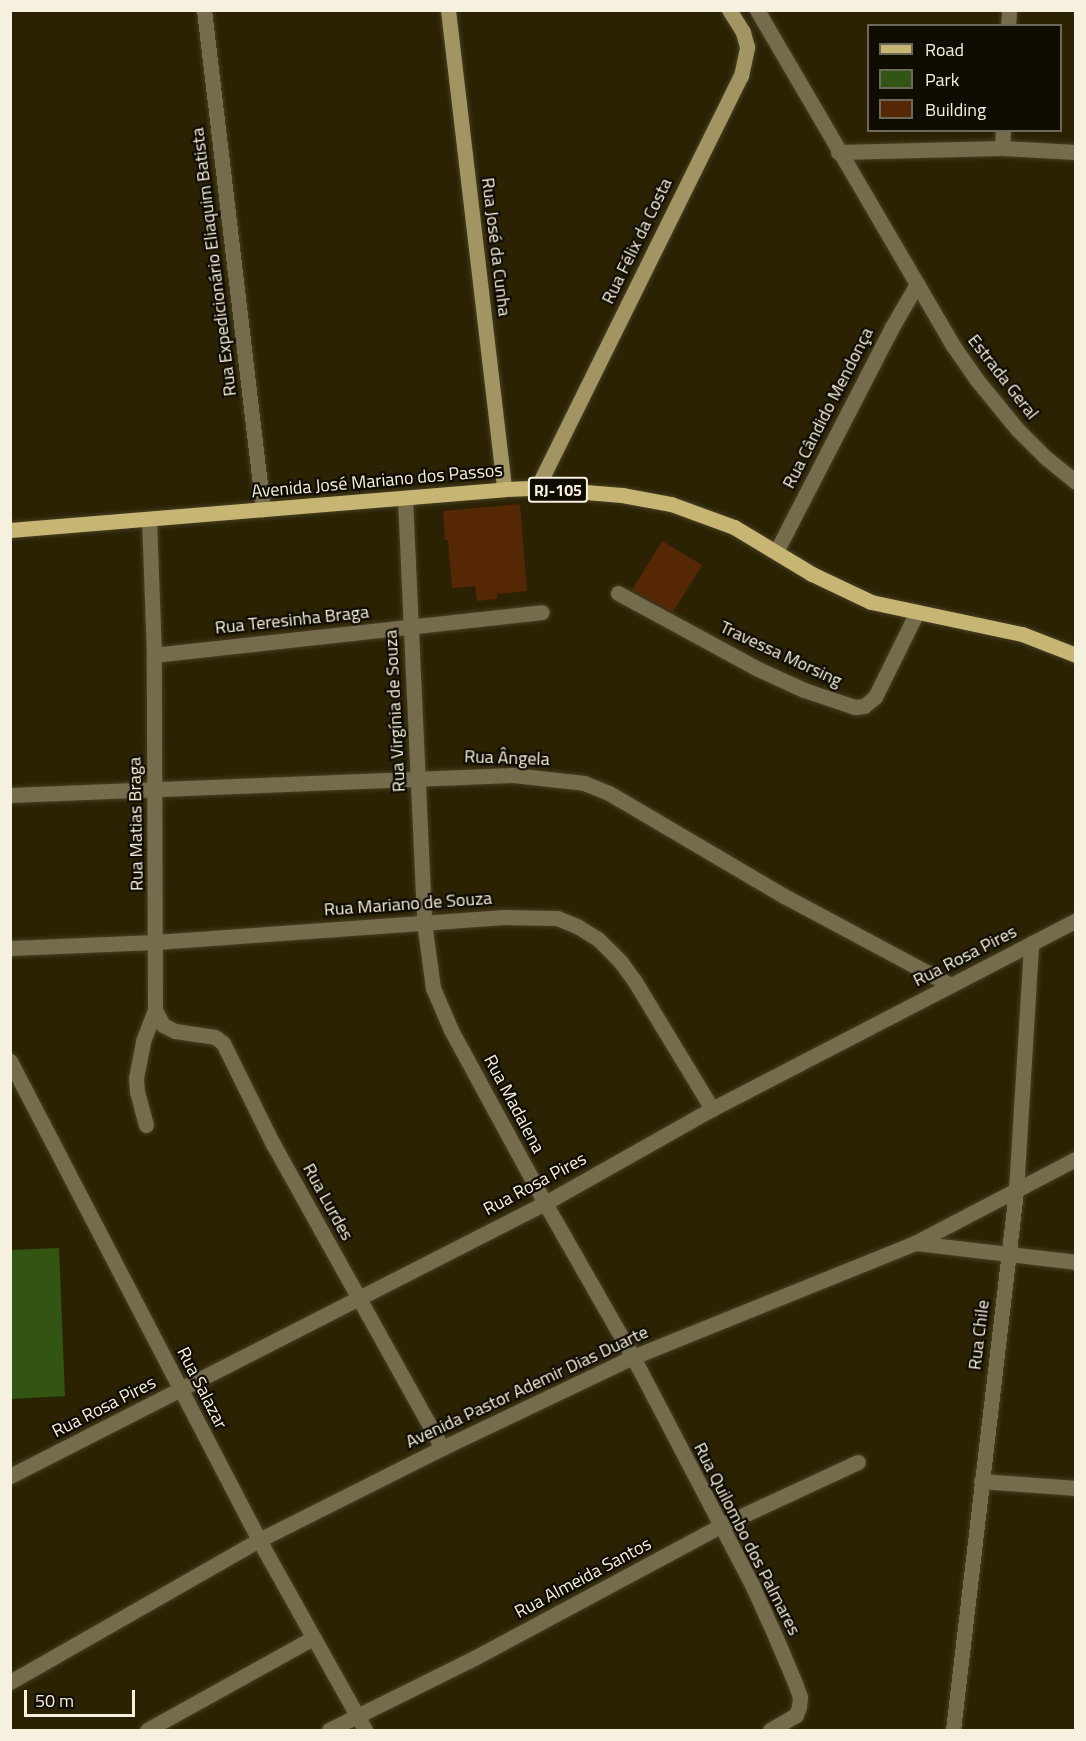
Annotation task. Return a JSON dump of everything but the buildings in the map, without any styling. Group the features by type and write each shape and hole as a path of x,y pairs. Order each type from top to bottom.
{"main road":[{"name":"Rua José da Cunha","path":"448,10 504,489"},
{"name":"Rua Félix da Costa","path":"537,488 741,76 747,47 743,32 729,10"},
{"name":"Avenida José Mariano dos Passos","path":"10,530 504,489 537,488 622,495 671,504 734,527 777,550 812,574 853,594 892,608 1022,634 1076,655"}],"street":[{"name":"Rua Expedicionário Eliaquim Batista","path":"204,10 263,510"},
{"name":"Estrada Geral","path":"758,10 838,152 977,380 1017,429 1046,458 1076,482"},
{"path":"1002,148 1003,132"},
{"path":"838,152 1002,148 1076,152"},
{"name":"Rua Cândido Mendonça","path":"777,550 892,327 917,284"},
{"name":"Rua Virgínia de Souza","path":"405,498 424,922"},
{"name":"Rua Matias Braga","path":"147,1125 136,1092 136,1078 143,1041 155,1010 154,655 149,519"},
{"name":"Travessa Morsing","path":"618,593 756,668 804,690 855,707 864,706 875,697 917,612"},
{"name":"Rua Teresinha Braga","path":"154,655 542,612"},
{"name":"Rua Ângela","path":"10,795 418,777 513,775 555,779 598,788 784,896 951,985"},
{"name":"Rua Mariano de Souza","path":"10,948 156,942 504,917 558,918 598,939 634,980 712,1110"},
{"name":"Rua Rosa Pires","path":"10,1476 545,1203 712,1110 1076,921"},
{"name":"Rua Madalena","path":"424,922 429,974 441,1011 545,1203 633,1357"},
{"name":"Rua Chile","path":"953,1731 1016,1191 1031,944"},
{"name":"Rua Lurdes","path":"155,1010 163,1025 175,1031 215,1037 223,1043 273,1144 442,1448"},
{"name":"Rua Salazar","path":"10,1061 259,1540 365,1731"},
{"name":"Avenida Pastor Ademir Dias Duarte","path":"10,1682 259,1540 442,1448 633,1357 915,1243 1076,1159"},
{"path":"915,1243 1076,1262"},
{"name":"Rua Quilombo dos Palmares","path":"633,1357 753,1587 800,1697 796,1714 770,1731"},
{"name":"Rua Almeida Santos","path":"329,1731 474,1658 720,1526 858,1462"},
{"path":"981,1480 1076,1488"},
{"path":"147,1731 313,1638"}],"green space":[{"path":"59,1248 65,1396 11,1399 11,1250"}]}
